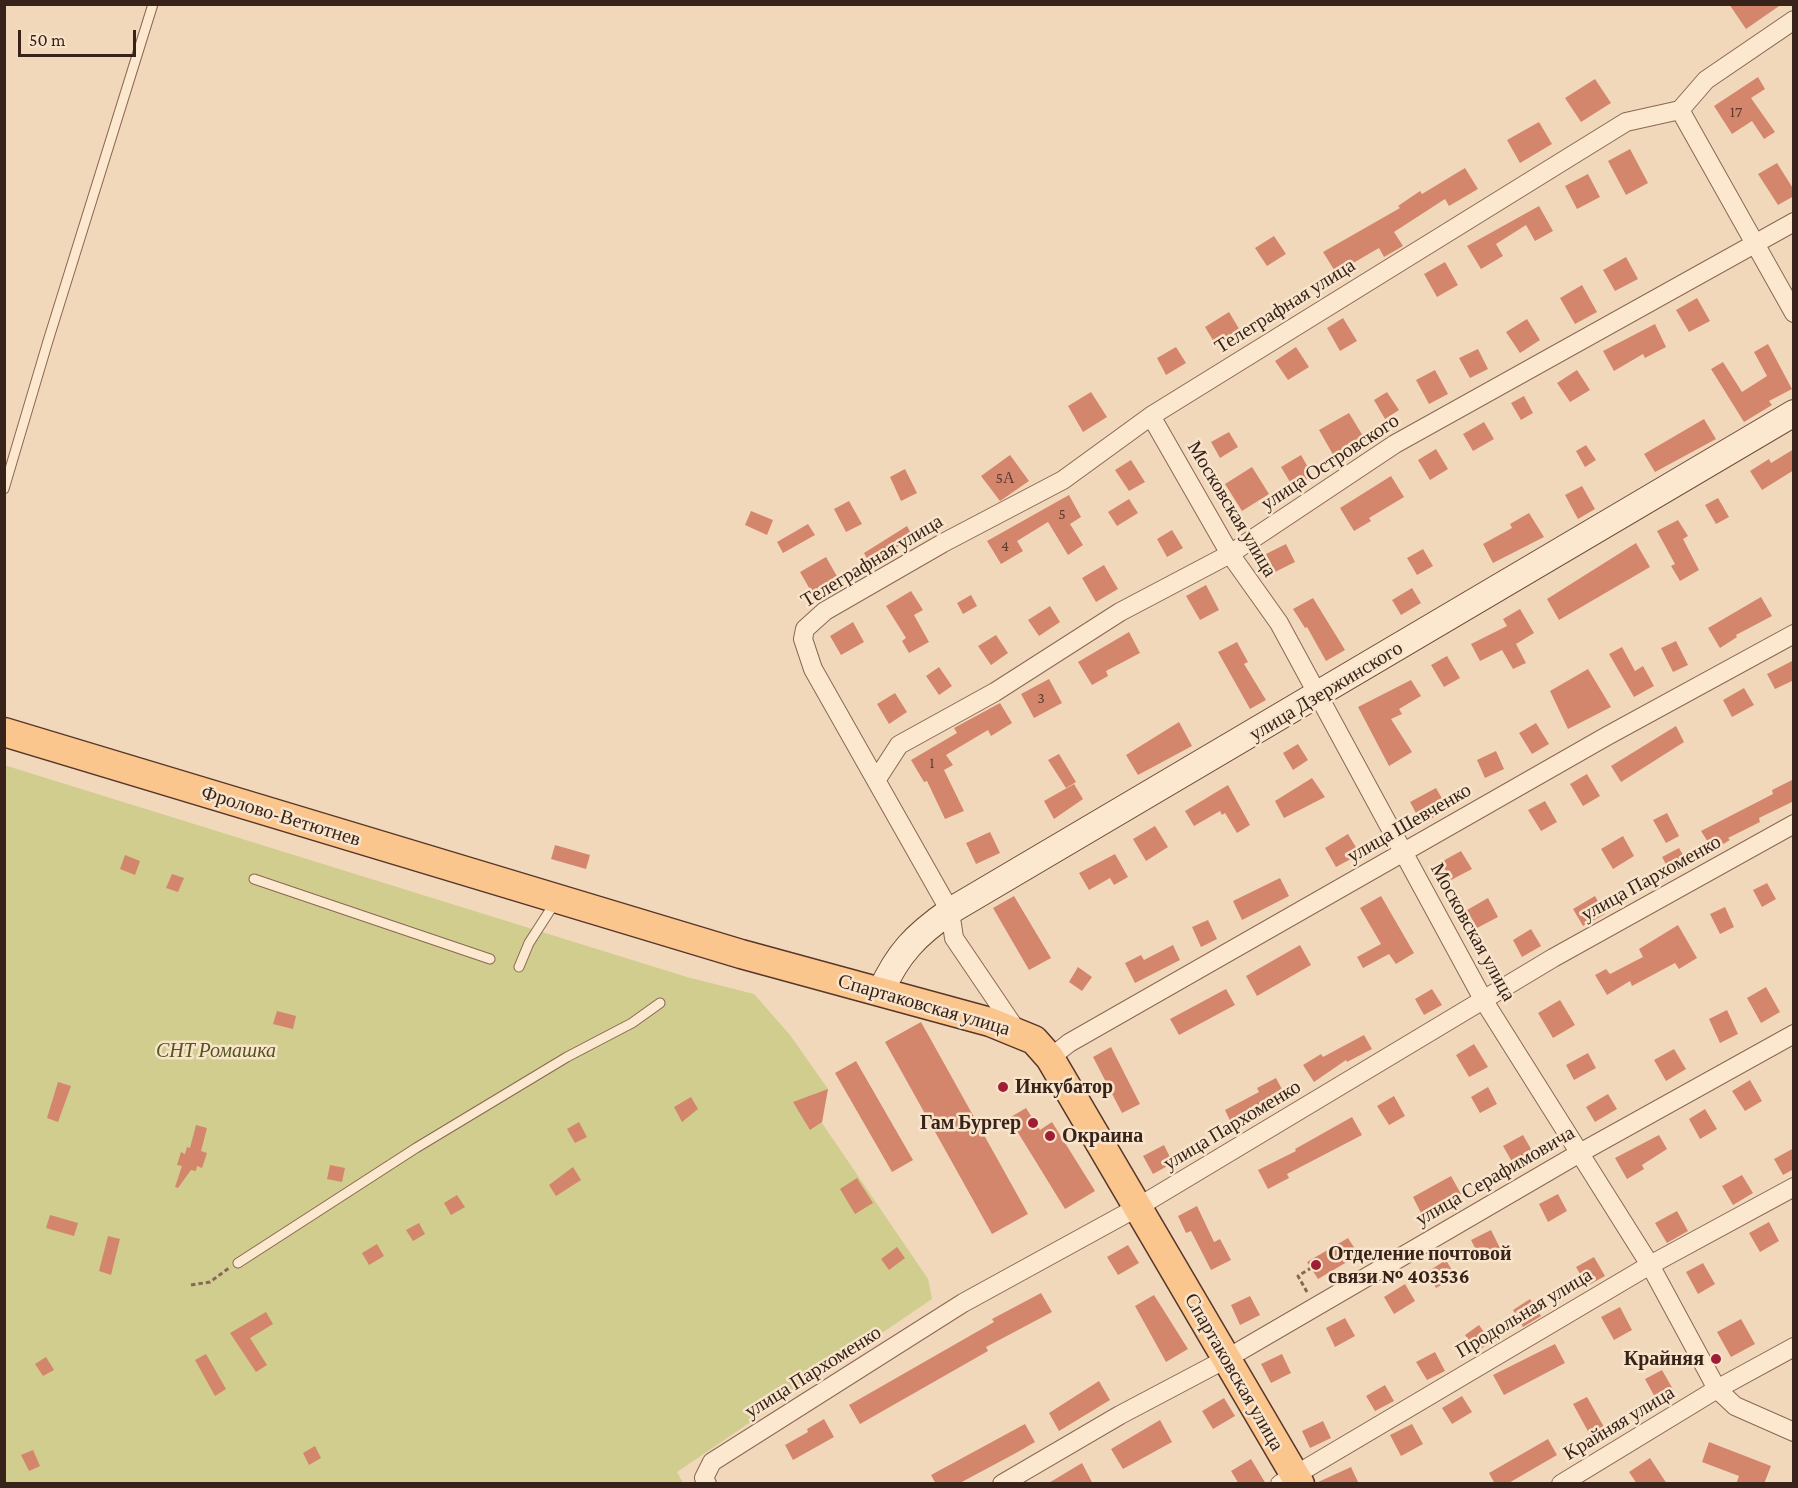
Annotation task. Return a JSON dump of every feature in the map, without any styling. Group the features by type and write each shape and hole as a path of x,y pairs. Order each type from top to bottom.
{"main road":[{"name":"Фролово-Ветютнев","path":"4,732 558,899"},
{"name":"Спартаковская улица","path":"558,899 741,954 881,991 1017,1031 1034,1040 1050,1058 1138,1207 1226,1359 1291,1481"}],"street":[{"path":"1794,20 1706,80 1680,110 1794,313"},
{"name":"Телеграфная улица","path":"877,779 813,669 803,639 805,629 825,611 943,543 1063,480 1151,416 1626,122 1680,110"},
{"name":"улица Островского","path":"877,779 899,745 995,692 1120,612 1230,554 1395,444 1794,222"},
{"name":"улица Дзержинского","path":"881,991 901,952 922,931 950,911 1794,413"},
{"name":"Московская улица","path":"1151,416 1230,554 1279,623 1484,1001 1578,1154 1650,1265 1717,1389 1735,1406 1794,1432"},
{"name":"улица Шевченко","path":"1050,1058 1080,1037 1607,736 1794,634"},
{"path":"877,779 950,911 954,938 1017,1031"},
{"name":"улица Пархоменко","path":"706,1481 712,1462 954,1310 1138,1207 1553,958 1794,824"},
{"name":"улица Серафимовича","path":"1002,1484 1120,1415 1226,1359 1578,1154 1794,1034"},
{"name":"Продольная улица","path":"1291,1481 1650,1265 1794,1187"},
{"name":"Крайняя улица","path":"1562,1484 1717,1389 1794,1347"}],"lane":[{"path":"4,489 153,4"},
{"path":"254,879 490,959"},
{"path":"519,967 528,943 558,899"},
{"path":"238,1263 416,1148 567,1057 624,1028 660,1004"}],"path":[{"path":"191,1285 210,1282 238,1263"},
{"path":"1311,1268 1298,1276 1316,1306"}],"green space":[{"name":"СНТ Ромашка","path":"4,765 687,977 754,994 790,1035 828,1089 822,1123 928,1279 932,1299 677,1472 683,1483 5,1483"}],"building":[{"path":"1729,4 1782,4 1746,29"},
{"path":"1758,77 1765,89 1751,98 1775,132 1764,139 1752,121 1732,134 1714,106"},
{"path":"1595,79 1611,103 1581,122 1565,98"},
{"path":"1539,122 1552,144 1520,163 1507,140"},
{"path":"1630,149 1648,183 1626,195 1608,161"},
{"path":"1777,163 1794,190 1794,196 1778,205 1758,174"},
{"path":"1465,168 1478,189 1449,206 1445,199 1394,232 1403,246 1384,257 1379,248 1336,273 1323,252 1400,208 1398,206 1420,191 1422,194"},
{"path":"1588,174 1600,197 1577,209 1565,186"},
{"path":"1539,206 1553,231 1535,241 1526,225 1496,244 1503,256 1481,269 1467,246"},
{"path":"1274,236 1286,254 1267,266 1255,248"},
{"path":"1626,257 1638,279 1615,291 1603,270"},
{"path":"1445,262 1458,285 1437,297 1424,274"},
{"path":"1582,285 1597,312 1575,324 1560,298"},
{"path":"1697,298 1710,321 1689,332 1676,310"},
{"path":"1229,312 1241,332 1217,347 1205,327"},
{"path":"1343,318 1357,341 1340,351 1327,328"},
{"path":"1527,319 1540,340 1520,353 1506,332"},
{"path":"1655,324 1666,347 1645,358 1643,354 1614,371 1603,351"},
{"path":"1768,344 1792,389 1769,401 1772,405 1744,422 1711,369 1723,362 1742,392 1767,376 1754,352"},
{"path":"1176,347 1186,363 1166,375 1157,358"},
{"path":"1296,347 1309,367 1288,380 1275,361"},
{"path":"1478,349 1488,369 1470,378 1459,358"},
{"path":"1435,370 1448,394 1429,404 1416,380"},
{"path":"1577,370 1590,390 1570,402 1557,383"},
{"path":"1091,392 1107,417 1083,432 1068,406"},
{"path":"1387,392 1399,410 1385,419 1374,400"},
{"path":"1524,396 1533,413 1521,420 1511,403"},
{"path":"1349,413 1366,441 1335,458 1319,430"},
{"path":"1704,419 1716,439 1655,472 1644,454"},
{"path":"1484,422 1494,439 1473,451 1463,434"},
{"path":"1229,432 1238,447 1220,458 1211,442"},
{"path":"1586,445 1596,460 1585,467 1576,451"},
{"path":"1436,449 1448,469 1430,480 1418,460"},
{"path":"1794,449 1794,470 1762,490 1750,471 1769,459 1771,463"},
{"path":"1010,455 1029,481 1000,501 981,476"},
{"path":"1301,455 1313,476 1293,487 1281,467"},
{"path":"1131,460 1145,482 1129,491 1115,470"},
{"path":"1252,467 1269,494 1242,511 1225,484"},
{"path":"905,469 917,493 901,501 890,477"},
{"path":"1391,476 1404,497 1369,518 1371,521 1354,531 1340,508"},
{"path":"1582,486 1595,509 1578,519 1565,495"},
{"path":"1069,495 1081,517 1070,524 1083,545 1068,555 1048,522 1017,541 1023,551 1001,564 987,541"},
{"path":"1718,498 1729,517 1716,524 1705,505"},
{"path":"1129,499 1138,513 1117,526 1108,512"},
{"path":"849,501 862,524 846,532 834,509"},
{"path":"751,511 773,520 767,535 745,525"},
{"path":"1529,513 1544,537 1493,563 1483,544 1512,528 1510,524"},
{"path":"1678,520 1688,536 1683,539 1699,570 1680,581 1671,566 1675,564 1657,531"},
{"path":"808,524 815,535 783,553 777,542"},
{"path":"907,526 913,537 870,564 864,553"},
{"path":"1172,530 1183,548 1167,557 1157,539"},
{"path":"1636,543 1650,567 1559,620 1547,599"},
{"path":"1286,544 1295,562 1275,572 1266,554"},
{"path":"1423,549 1433,566 1417,575 1407,558"},
{"path":"826,557 838,578 812,593 800,572"},
{"path":"1104,565 1118,589 1096,602 1082,578"},
{"path":"1206,585 1219,610 1200,620 1186,596"},
{"path":"1412,588 1421,603 1401,615 1392,600"},
{"path":"911,591 923,610 914,615 929,642 909,653 902,641 906,638 886,606"},
{"path":"971,595 977,606 963,614 957,603"},
{"path":"1761,597 1772,616 1736,635 1737,637 1720,648 1708,628"},
{"path":"1313,598 1345,650 1326,661 1307,627 1305,628 1293,609"},
{"path":"1050,606 1060,622 1039,636 1028,620"},
{"path":"1520,609 1534,633 1516,644 1526,663 1513,669 1502,650 1480,661 1471,644 1507,626 1503,619"},
{"path":"853,622 864,642 841,655 830,636"},
{"path":"1129,632 1140,653 1106,671 1108,676 1092,685 1078,662"},
{"path":"996,635 1008,653 991,665 978,646"},
{"path":"1676,641 1688,665 1673,672 1661,648"},
{"path":"1237,642 1248,662 1244,664 1266,700 1250,709 1218,652"},
{"path":"1622,647 1635,671 1643,666 1654,686 1634,697 1609,654"},
{"path":"1447,656 1460,678 1444,687 1431,665"},
{"path":"1794,660 1794,680 1775,689 1767,674"},
{"path":"939,667 952,686 939,695 926,676"},
{"path":"1588,669 1611,707 1568,729 1550,691"},
{"path":"1049,679 1062,703 1034,718 1021,694"},
{"path":"1411,680 1421,696 1399,709 1402,714 1391,719 1412,752 1389,766 1358,707"},
{"path":"1744,688 1754,705 1732,717 1723,700"},
{"path":"895,693 907,712 889,724 877,704"},
{"path":"1000,703 1012,723 991,736 988,730 946,755 953,765 944,770 964,811 945,819 927,781 924,782 911,760 957,733 954,728"},
{"path":"1179,722 1192,746 1138,775 1126,755"},
{"path":"1536,723 1549,744 1532,754 1519,733"},
{"path":"1676,726 1684,742 1621,782 1611,766"},
{"path":"1298,744 1308,760 1293,770 1283,753"},
{"path":"1496,751 1504,769 1485,778 1477,760"},
{"path":"1059,754 1076,782 1066,788 1048,760"},
{"path":"1587,774 1600,796 1583,806 1570,784"},
{"path":"1312,778 1325,797 1284,818 1275,801"},
{"path":"1794,779 1794,801 1759,818 1760,822 1728,838 1730,840 1713,850 1701,831 1773,794 1772,790"},
{"path":"1074,784 1083,799 1054,819 1044,801"},
{"path":"1228,785 1250,825 1237,833 1225,813 1222,815 1220,811 1194,826 1185,811"},
{"path":"1436,788 1448,809 1422,824 1410,802"},
{"path":"1545,801 1557,822 1541,831 1528,810"},
{"path":"1667,813 1679,836 1666,843 1653,820"},
{"path":"1155,826 1168,847 1146,861 1133,839"},
{"path":"990,832 1000,853 976,864 966,843"},
{"path":"1348,834 1360,854 1336,867 1325,848"},
{"path":"1623,836 1634,856 1613,869 1601,849"},
{"path":"555,845 590,855 586,869 551,859"},
{"path":"1679,848 1689,865 1672,875 1662,857"},
{"path":"1461,851 1472,869 1451,880 1441,862"},
{"path":"1115,854 1128,877 1114,885 1110,878 1089,890 1079,873"},
{"path":"125,855 140,861 135,875 120,869"},
{"path":"172,874 184,878 178,892 166,888"},
{"path":"1280,878 1289,896 1242,920 1233,901"},
{"path":"1767,883 1776,899 1762,907 1753,890"},
{"path":"1014,896 1051,958 1029,970 993,908"},
{"path":"1381,896 1414,953 1396,964 1389,954 1363,968 1357,957 1381,944 1360,908"},
{"path":"1595,896 1605,914 1583,926 1573,909"},
{"path":"1488,898 1498,917 1477,928 1467,910"},
{"path":"1725,907 1734,927 1720,934 1710,914"},
{"path":"1208,920 1217,939 1201,947 1192,927"},
{"path":"1678,925 1697,958 1679,969 1675,963 1632,986 1630,981 1607,995 1595,975 1606,969 1610,974 1643,957 1639,949"},
{"path":"1531,929 1541,946 1522,957 1513,940"},
{"path":"1173,945 1180,960 1135,983 1125,963 1141,955 1144,960"},
{"path":"1300,945 1311,965 1257,996 1246,976"},
{"path":"1078,967 1092,977 1082,991 1069,982"},
{"path":"1766,987 1780,1012 1761,1023 1747,998"},
{"path":"1226,989 1235,1005 1179,1035 1170,1019"},
{"path":"1432,989 1442,1005 1424,1015 1415,999"},
{"path":"1560,1000 1575,1025 1553,1038 1538,1013"},
{"path":"1727,1010 1738,1034 1720,1043 1709,1019"},
{"path":"277,1011 296,1016 293,1029 273,1024"},
{"path":"921,1022 1028,1214 992,1234 885,1042"},
{"path":"1364,1035 1372,1049 1347,1062 1346,1060 1314,1082 1303,1065 1321,1054 1323,1057"},
{"path":"1474,1044 1488,1067 1469,1077 1456,1055"},
{"path":"1111,1047 1140,1104 1122,1113 1093,1057"},
{"path":"1674,1049 1686,1069 1666,1081 1654,1060"},
{"path":"1588,1053 1596,1068 1574,1080 1566,1065"},
{"path":"856,1061 913,1160 892,1172 835,1073"},
{"path":"1276,1078 1285,1095 1247,1116 1249,1119 1233,1127 1225,1110 1259,1092 1257,1088"},
{"path":"1750,1080 1762,1101 1745,1111 1732,1091"},
{"path":"58,1082 71,1086 58,1122 47,1118"},
{"path":"1488,1087 1497,1104 1480,1113 1471,1097"},
{"path":"828,1089 822,1122 810,1130 793,1102"},
{"path":"1608,1094 1617,1109 1595,1122 1586,1107"},
{"path":"1394,1096 1405,1116 1389,1125 1377,1106"},
{"path":"691,1097 698,1109 682,1122 674,1107"},
{"path":"1026,1108 1040,1130 1052,1122 1095,1191 1065,1209 1009,1118"},
{"path":"1705,1109 1717,1129 1700,1139 1689,1119"},
{"path":"1352,1117 1362,1135 1287,1174 1289,1178 1268,1189 1258,1170 1296,1151 1295,1149"},
{"path":"579,1122 587,1137 575,1143 567,1129"},
{"path":"196,1125 207,1128 201,1151 207,1153 202,1168 197,1166 196,1171 191,1170 178,1188 175,1187 182,1166 177,1165 181,1152 185,1154 187,1147 190,1148"},
{"path":"1523,1135 1535,1156 1515,1167 1503,1146"},
{"path":"1659,1135 1667,1149 1642,1165 1644,1169 1627,1179 1615,1158"},
{"path":"1164,1145 1173,1163 1153,1174 1143,1156"},
{"path":"1794,1148 1794,1169 1783,1175 1774,1159"},
{"path":"330,1165 345,1168 342,1182 327,1179"},
{"path":"573,1167 581,1180 556,1196 549,1185"},
{"path":"1742,1175 1753,1193 1733,1205 1722,1186"},
{"path":"1451,1176 1461,1194 1422,1215 1413,1197"},
{"path":"857,1178 873,1203 855,1214 840,1189"},
{"path":"1558,1194 1567,1211 1548,1222 1539,1204"},
{"path":"457,1195 465,1207 451,1215 444,1203"},
{"path":"1197,1206 1214,1242 1220,1239 1231,1260 1211,1270 1191,1231 1186,1233 1178,1216"},
{"path":"1677,1211 1688,1231 1667,1243 1655,1223"},
{"path":"50,1215 78,1223 74,1236 46,1228"},
{"path":"1769,1222 1779,1241 1760,1252 1749,1233"},
{"path":"419,1223 425,1234 413,1241 406,1230"},
{"path":"1491,1230 1500,1248 1480,1258 1471,1240"},
{"path":"108,1236 120,1239 111,1275 99,1271"},
{"path":"1348,1238 1359,1255 1318,1279 1307,1262"},
{"path":"377,1244 384,1256 369,1265 362,1253"},
{"path":"1128,1245 1139,1263 1118,1275 1107,1257"},
{"path":"897,1247 905,1258 889,1270 881,1259"},
{"path":"1594,1257 1605,1276 1587,1286 1576,1267"},
{"path":"1446,1260 1456,1277 1436,1288 1427,1272"},
{"path":"1703,1263 1715,1284 1698,1294 1686,1272"},
{"path":"1405,1284 1415,1301 1394,1314 1384,1297"},
{"path":"1041,1293 1052,1312 986,1347 988,1351 860,1424 849,1405 994,1322 992,1319"},
{"path":"1154,1295 1188,1349 1166,1362 1135,1306"},
{"path":"1250,1296 1260,1315 1240,1325 1231,1305"},
{"path":"1530,1299 1541,1316 1523,1327 1513,1310"},
{"path":"1620,1307 1632,1330 1614,1340 1601,1317"},
{"path":"266,1312 273,1324 250,1338 267,1365 256,1372 230,1333"},
{"path":"1345,1318 1355,1336 1335,1347 1326,1328"},
{"path":"1741,1319 1755,1344 1731,1357 1717,1332"},
{"path":"1479,1325 1491,1342 1476,1352 1465,1335"},
{"path":"1555,1344 1565,1363 1504,1395 1493,1375"},
{"path":"1435,1352 1445,1371 1427,1380 1416,1362"},
{"path":"206,1354 226,1389 215,1396 195,1360"},
{"path":"1282,1354 1291,1373 1271,1383 1261,1364"},
{"path":"46,1357 54,1370 43,1376 35,1364"},
{"path":"1662,1370 1674,1391 1657,1401 1645,1379"},
{"path":"1099,1381 1110,1400 1059,1431 1049,1413"},
{"path":"1385,1385 1394,1401 1375,1411 1366,1396"},
{"path":"1462,1396 1472,1412 1452,1424 1442,1408"},
{"path":"1587,1397 1604,1427 1590,1435 1573,1404"},
{"path":"1224,1398 1235,1416 1213,1429 1202,1411"},
{"path":"824,1419 834,1437 793,1460 785,1445 808,1432 807,1429"},
{"path":"1160,1420 1172,1442 1123,1469 1111,1449"},
{"path":"1323,1421 1331,1438 1310,1448 1302,1431"},
{"path":"1025,1424 1035,1442 958,1484 936,1484 931,1475"},
{"path":"1412,1424 1423,1444 1401,1456 1390,1435"},
{"path":"1548,1439 1557,1455 1507,1484 1495,1484 1489,1473"},
{"path":"1709,1442 1771,1466 1764,1484 1736,1484 1739,1476 1702,1462"},
{"path":"315,1446 321,1458 309,1465 303,1453"},
{"path":"33,1450 40,1466 29,1471 21,1455"},
{"path":"1650,1458 1667,1484 1637,1484 1629,1472"},
{"path":"1251,1459 1266,1484 1239,1484 1231,1471"},
{"path":"1082,1463 1093,1484 1047,1484"},
{"path":"1351,1467 1359,1484 1316,1484 1316,1483"}],"place":[{"name":"Инкубатор","path":"1003,1087"},
{"name":"Гам Бургер","path":"1033,1123"},
{"name":"Окраина","path":"1050,1136"},
{"name":"Отделение почтовой связи № 403536","path":"1316,1265"},
{"name":"Крайняя","path":"1716,1359"}]}
